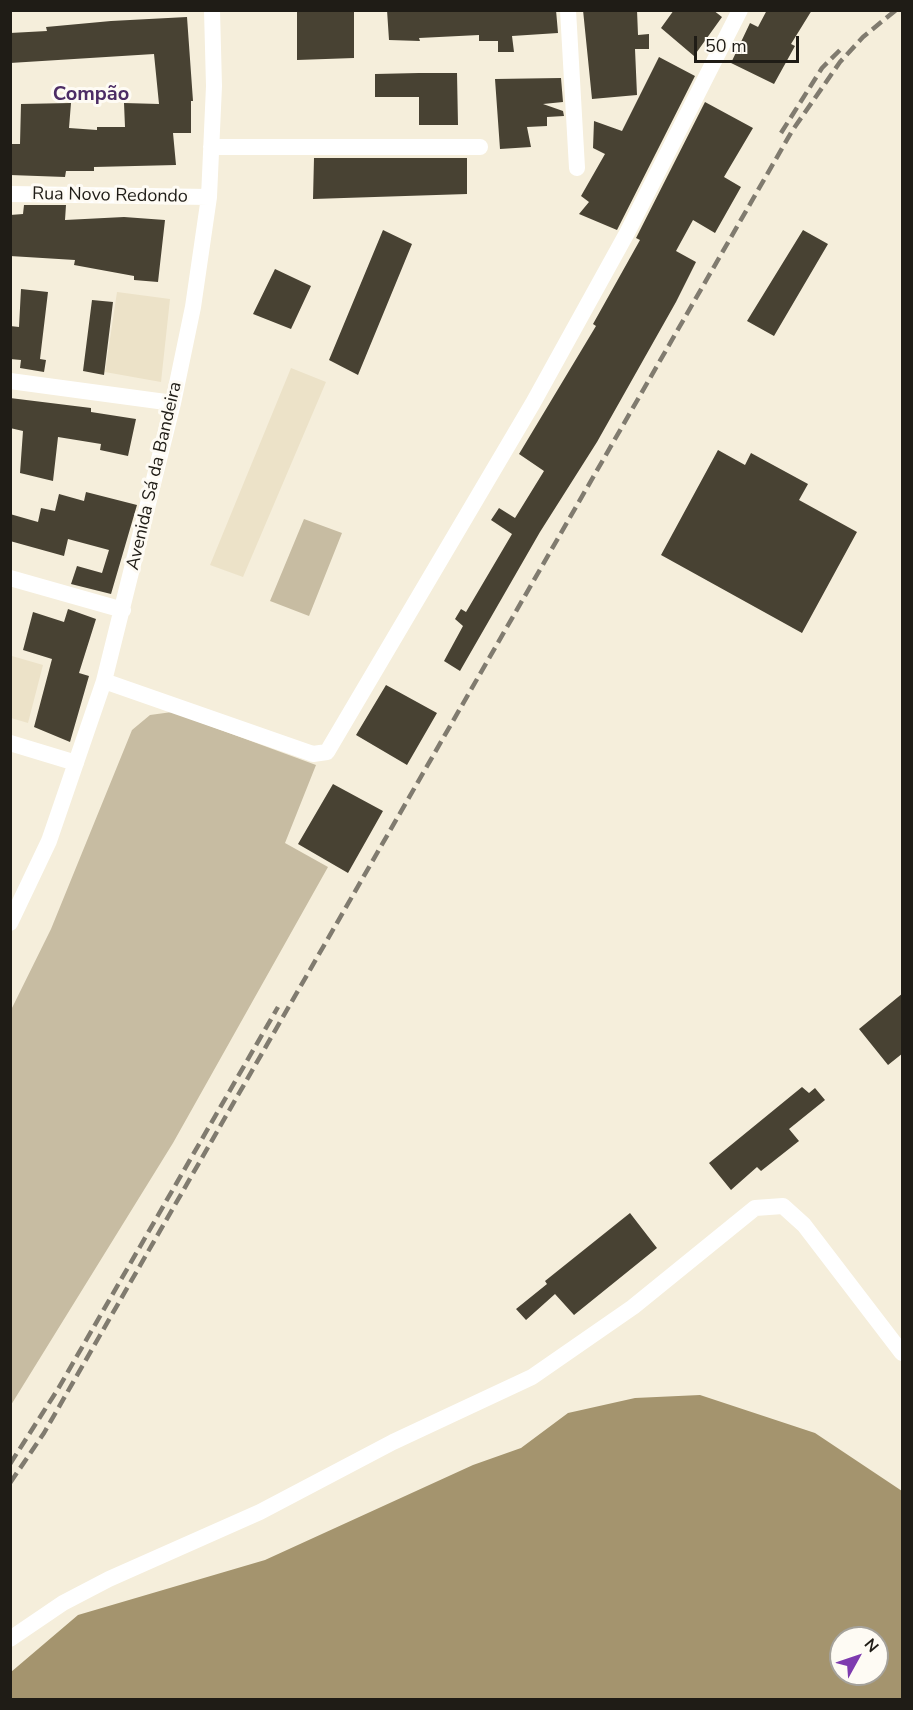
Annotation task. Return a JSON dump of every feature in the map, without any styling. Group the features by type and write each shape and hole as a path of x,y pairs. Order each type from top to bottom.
{"street":[{"name":"Avenida Sá da Bandeira","path":"10,923 49,841 104,681 173,403 193,308 209,197 214,86 212,10"},
{"path":"568,10 577,168"},
{"path":"104,681 313,754 327,752 533,403 627,233 740,10"},
{"path":"211,147 480,147"},
{"name":"Rua Novo Redondo","path":"10,194 209,197"},
{"path":"10,381 173,403"},
{"path":"10,578 123,610"},
{"path":"10,743 76,763"},
{"path":"10,1639 63,1603 109,1579 260,1512 393,1442 532,1377 633,1306 755,1208 783,1206 804,1225 903,1353"}],"shaded area":[{"path":"117,292 170,299 161,382 105,372"},
{"path":"291,368 326,382 243,577 210,565"},
{"path":"304,519 342,533 309,616 270,601"},
{"path":"12,656 43,665 28,723 11,718"},
{"path":"172,712 316,765 285,843 328,867 173,1143 11,1405 11,1010 51,929 132,730 150,715"},
{"path":"700,1395 815,1433 902,1491 902,1699 11,1699 11,1672 78,1615 265,1560 473,1465 521,1448 568,1413 635,1398"}],"building":[{"path":"297,10 354,10 354,58 297,60"},
{"path":"387,10 556,10 558,33 512,36 514,52 498,52 498,41 479,41 479,35 419,38 420,41 389,40"},
{"path":"583,10 637,10 638,35 649,34 649,49 635,49 637,95 592,99"},
{"path":"674,10 713,10 722,17 694,56 661,28"},
{"path":"767,10 812,10 791,44 795,46 774,84 731,63 750,23 758,27"},
{"path":"187,17 193,101 191,101 191,133 173,133 176,165 94,167 94,171 66,171 65,177 10,175 10,144 20,144 21,104 71,103 69,128 97,130 97,127 125,127 124,103 159,104 154,54 10,63 10,33 47,31 46,27 111,21"},
{"path":"659,57 695,76 617,230 579,214 589,202 581,196 605,154 593,148 594,121 622,131"},
{"path":"457,73 458,125 419,125 419,97 375,97 375,74"},
{"path":"561,78 563,102 543,104 563,111 564,116 547,117 547,126 527,127 531,147 500,149 495,79"},
{"path":"705,102 753,128 724,177 741,187 715,233 693,220 676,251 696,262 676,302 597,442 540,532 460,671 444,661 463,626 455,619 461,609 466,612 512,534 491,520 499,508 515,518 544,471 519,454 596,326 593,324 640,240 636,238"},
{"path":"314,158 467,158 467,194 313,199"},
{"path":"24,205 66,205 65,220 124,217 165,220 158,282 134,280 134,276 74,265 75,260 10,256 10,215 23,214"},
{"path":"383,230 412,244 358,375 329,360"},
{"path":"803,230 828,244 774,336 747,321"},
{"path":"275,269 311,286 291,329 253,314"},
{"path":"21,289 48,292 40,359 46,360 44,372 20,368 21,360 10,359 10,326 19,327"},
{"path":"92,300 113,302 104,375 83,371"},
{"path":"10,398 91,408 91,412 136,419 128,456 100,450 101,444 58,437 53,481 20,473 23,431 10,428"},
{"path":"718,450 745,465 751,453 808,484 799,500 857,532 802,633 661,555"},
{"path":"86,492 137,505 111,594 71,584 77,566 102,573 109,550 68,539 64,556 10,541 10,514 38,522 41,508 55,511 59,494 84,501"},
{"path":"68,609 96,619 79,673 89,676 70,742 34,727 52,659 23,650 33,612 64,622"},
{"path":"386,685 437,713 407,765 356,735"},
{"path":"333,784 383,811 348,873 298,844"},
{"path":"903,993 903,1053 888,1065 859,1029"},
{"path":"802,1087 809,1093 815,1088 825,1100 789,1129 799,1141 761,1171 757,1167 731,1190 709,1163"},
{"path":"630,1213 657,1248 574,1315 555,1294 526,1320 516,1309 547,1284 545,1281"}],"railway":[{"path":"10,1483 44,1433 792,131 840,62 863,37 896,10"},
{"path":"781,133 822,68 842,48"},
{"path":"10,1464 58,1389 278,1007"}],"district":[{"name":"Compão","path":"91,95"}]}
